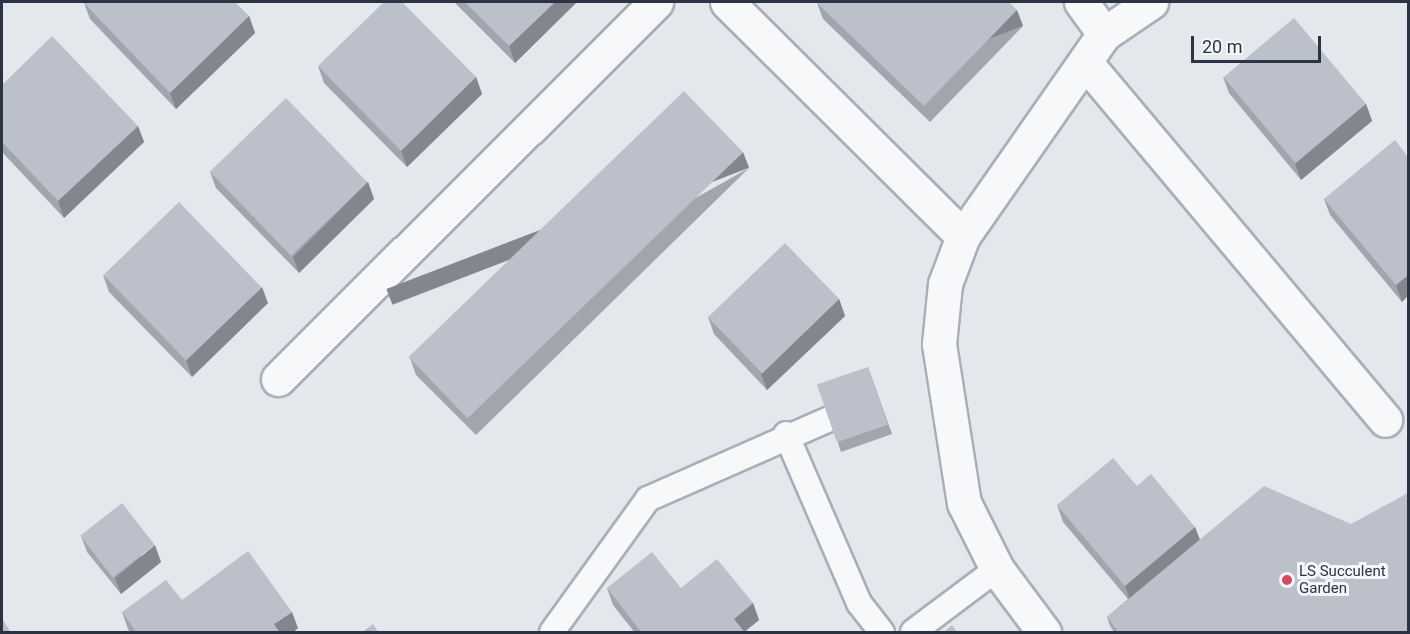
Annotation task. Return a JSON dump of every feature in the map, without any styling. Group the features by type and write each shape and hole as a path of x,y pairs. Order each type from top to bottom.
{"street":[{"path":"278,379 656,2"},
{"path":"727,2 963,236"},
{"path":"1081,2 1104,34"},
{"path":"1040,631 997,569 964,503 939,344 945,284 963,236 1104,34 1151,2"},
{"path":"1085,62 1385,420"}],"lane":[{"path":"552,633 648,499 786,434 830,419"},
{"path":"786,434 859,603 882,633"},
{"path":"914,633 997,569"}],"building":[{"path":"235,2 249,16 170,93 84,3"},
{"path":"384,2 402,2 476,77 401,151 318,66"},
{"path":"465,2 555,2 509,46"},
{"path":"1009,2 1017,10 924,106 817,3"},
{"path":"1294,18 1366,104 1296,163 1224,77"},
{"path":"52,36 138,126 58,201 2,142 2,85"},
{"path":"684,91 743,152 468,418 408,357"},
{"path":"286,98 367,182 291,256 210,172"},
{"path":"1395,140 1408,157 1408,275 1396,285 1324,199"},
{"path":"179,202 262,288 186,361 103,275"},
{"path":"785,243 839,299 762,373 708,317"},
{"path":"868,367 888,425 837,442 817,385"},
{"path":"1113,458 1137,486 1151,474 1195,527 1125,586 1057,505"},
{"name":"LS Succulent Garden","path":"1264,486 1351,524 1408,493 1408,633 1119,633 1107,617"},
{"path":"122,503 155,545 113,577 80,536"},
{"path":"248,551 292,612 274,624 280,633 137,633 122,612 166,580 182,600"},
{"path":"652,552 681,588 717,559 753,603 734,619 745,633 642,633 607,588"},
{"path":"2,618 11,633 2,633"},
{"path":"373,624 379,633 361,633"},
{"path":"952,625 958,633 943,633"}],"place":[{"name":"LS Succulent Garden","path":"1287,580"}]}
